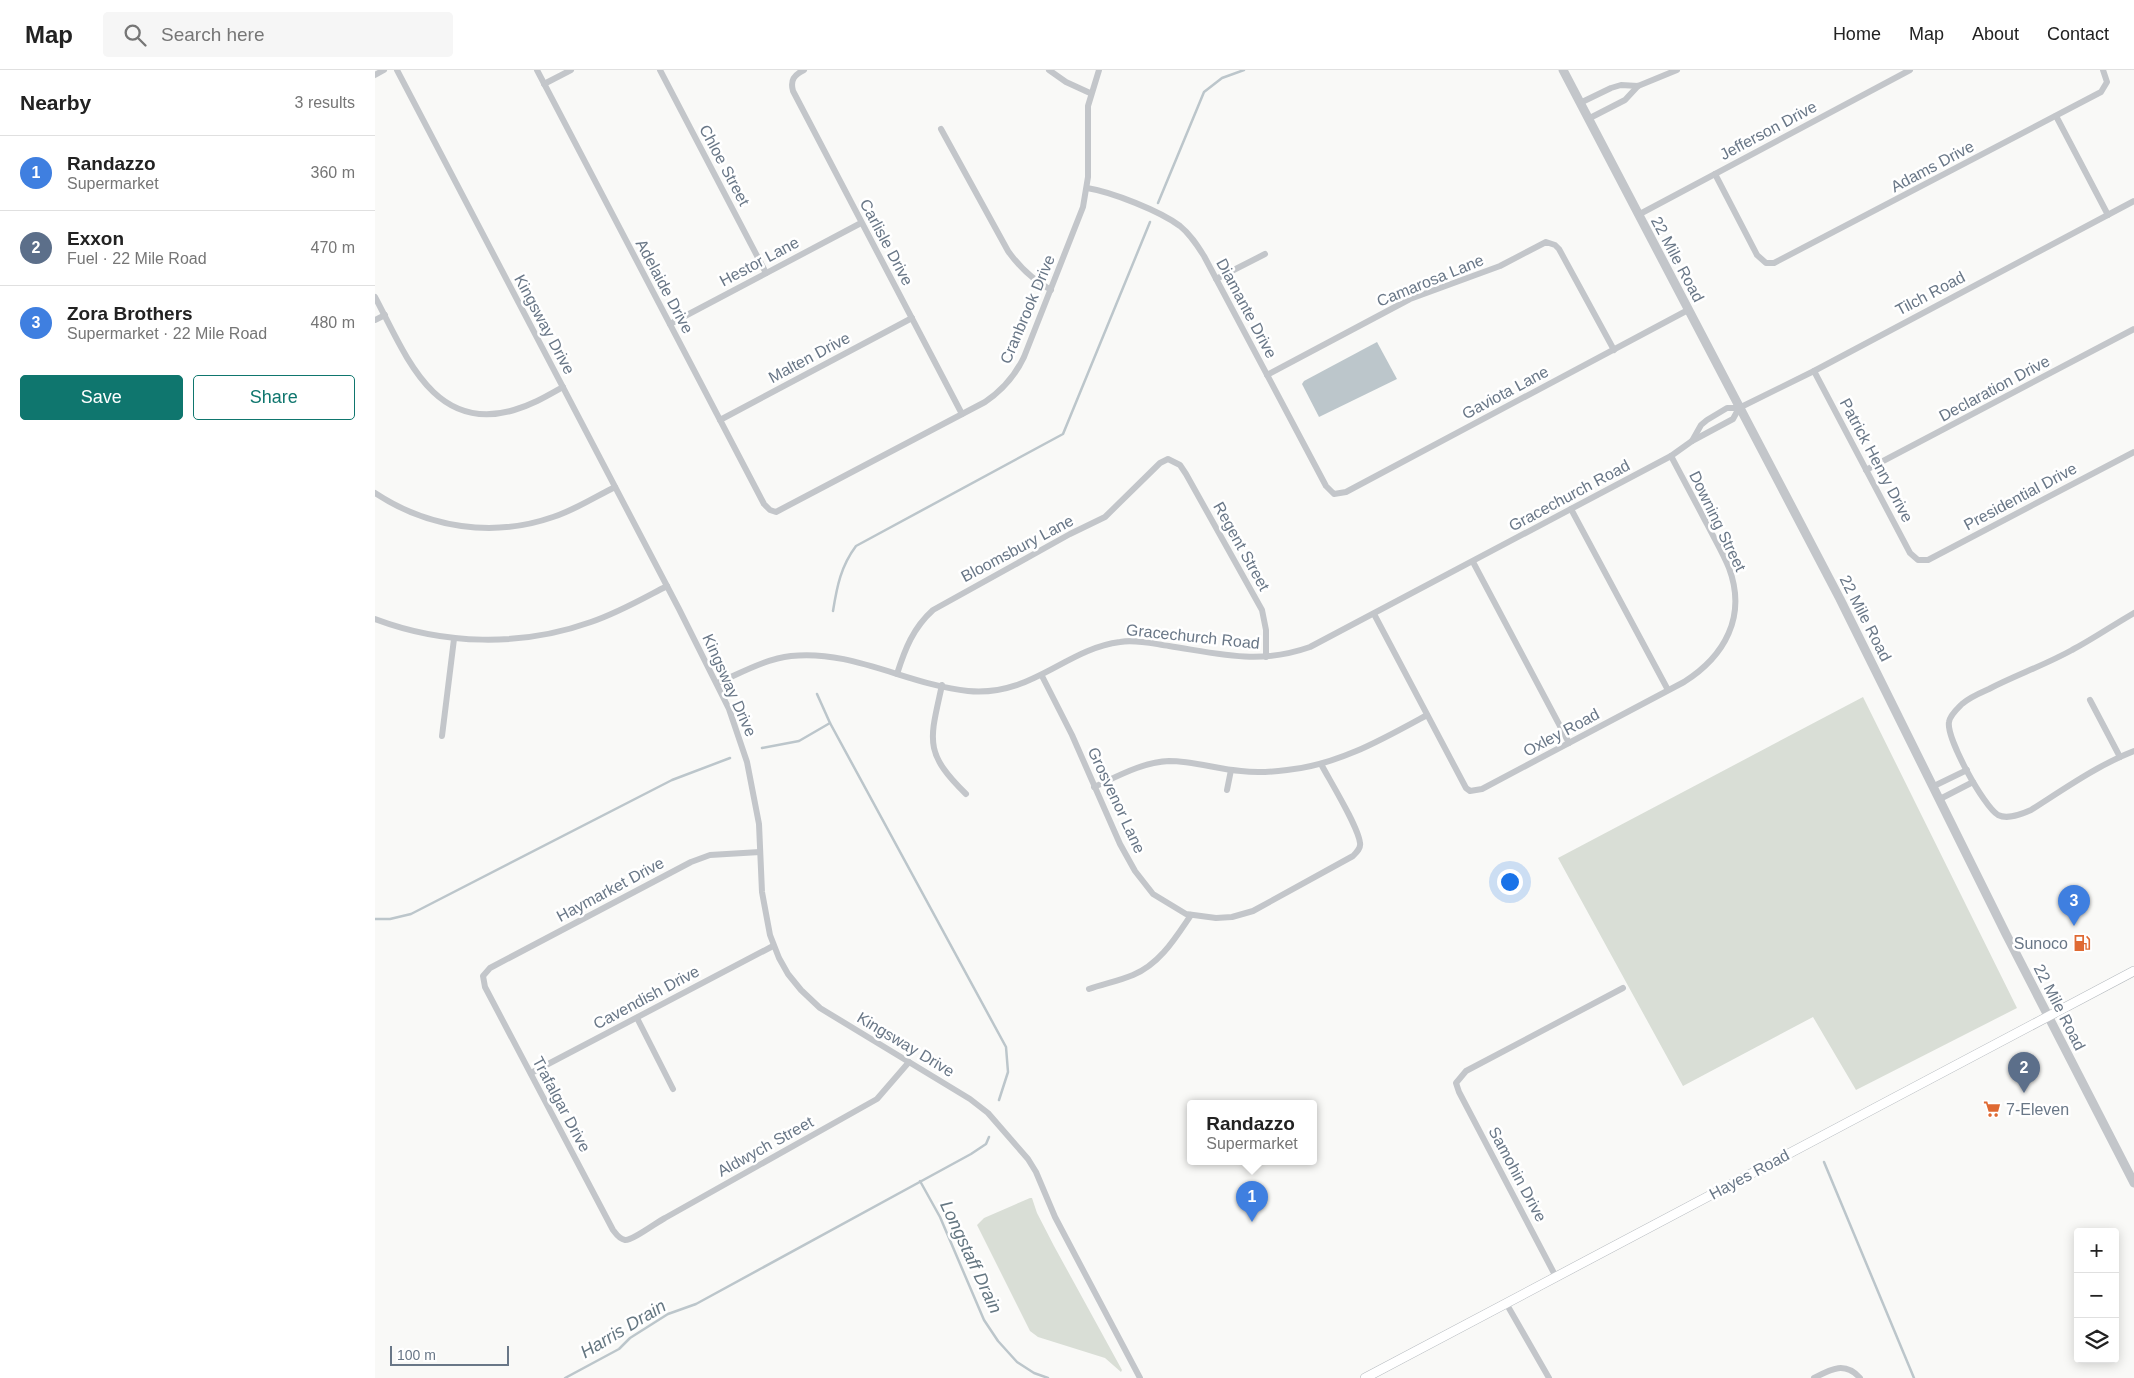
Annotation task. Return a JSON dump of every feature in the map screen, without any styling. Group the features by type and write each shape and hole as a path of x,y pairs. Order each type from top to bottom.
{"main road":[{"name":"Hayes Road","path":"1365,1378 2134,971"}],"street":[{"path":"375,75 384,70"},
{"name":"Kingsway Drive","path":"397,70 717,683 734,723 747,762 759,824 766,920 773,946 791,978 815,1004 832,1017 909,1062 988,1112 1028,1159 1036,1172 1055,1217 1140,1378"},
{"name":"Adelaide Drive","path":"537,70 764,504 773,511"},
{"path":"544,84 571,70"},
{"name":"Chloe Street","path":"659,70 765,273"},
{"name":"Carlisle Drive","path":"804,70 794,76 792,80 793,91 962,414"},
{"path":"1049,70 1066,82 1090,93"},
{"name":"Cranbrook Drive","path":"773,511 783,509 993,397 1013,377 1024,356 1076,228 1087,188 1087,114 1090,93 1099,70"},
{"name":"22 Mile Road","path":"1563,70 1840,599 2048,1016 2134,1183"},
{"path":"1588,119 1625,100 1638,86 1677,70"},
{"name":"Jefferson Drive","path":"1638,215 1910,70"},
{"name":"Adams Drive","path":"1715,174 1757,255 1766,263 1779,262 2101,92 2106,86 2107,79 2103,70"},
{"path":"1580,103 1621,85 1638,86"},
{"path":"2056,116 2107,215"},
{"path":"941,128 1008,251 1017,264 1031,277 1051,290"},
{"name":"Diamante Drive","path":"1087,188 1111,194 1162,216 1179,226 1198,247 1326,486 1334,494"},
{"name":"Tilch Road","path":"1739,408 1815,371 2134,201"},
{"name":"Hestor Lane","path":"669,324 861,222"},
{"name":"Camarosa Lane","path":"1267,375 1410,299 1489,270 1541,244 1551,242 1559,249 1614,350"},
{"path":"1216,279 1265,254"},
{"path":"375,296 415,372 427,387 443,400 458,408 479,415 502,413 524,407 563,387"},
{"name":"Gaviota Lane","path":"1334,494 1346,492 1688,310"},
{"path":"375,320 385,315"},
{"name":"Malten Drive","path":"720,420 912,318"},
{"name":"Declaration Drive","path":"1866,470 2134,329"},
{"name":"Patrick Henry Drive","path":"1815,371 1910,553 1918,560"},
{"name":"Gracechurch Road","path":"717,683 770,660 810,655 833,657 968,691 1003,690 1042,676 1099,646 1122,641 1247,658 1276,657 1311,648 1671,456 1693,440 1733,419 1739,408 1727,408 1707,420 1701,425 1693,440"},
{"name":"Presidential Drive","path":"1918,560 1928,560 2134,452"},
{"name":"Downing Street","path":"1668,690 1701,670 1716,656 1730,628 1735,599 1727,564 1671,456"},
{"name":"Regent Street","path":"1168,459 1180,465 1186,474 1261,610 1266,630 1266,657"},
{"name":"Bloomsbury Lane","path":"897,674 907,644 916,629 933,610 1105,517 1160,463 1168,459"},
{"path":"375,493 399,508 430,520 470,528 491,528 525,525 555,516 615,487"},
{"path":"1571,509 1668,690"},
{"path":"1473,562 1569,743"},
{"path":"375,619 454,639 510,640 569,630 617,612 667,586"},
{"path":"2134,613 2071,651 2009,678 1971,698 1963,703 1948,723 1950,732 1973,782 1990,808 2005,817 2031,810 2120,757 2134,751"},
{"path":"1094,787 1144,766 1164,762 1186,762 1231,770 1260,772 1321,764 1365,749 1427,715 1374,614"},
{"path":"442,736 454,639"},
{"name":"Grosvenor Lane","path":"1042,676 1120,844 1146,887 1159,899 1186,914 1216,918 1232,917 1253,911 1353,856 1361,843 1321,764"},
{"path":"942,685 933,726 933,745 940,765 966,794"},
{"name":"Oxley Road","path":"1427,715 1466,788 1470,791 1482,789 1668,690"},
{"path":"2089,700 2120,757"},
{"path":"1227,790 1231,770"},
{"path":"1934,786 1967,770"},
{"path":"1940,799 1973,782"},
{"name":"Haymarket Drive","path":"483,976 490,968 691,862 709,855 761,852"},
{"path":"1089,989 1135,975 1153,962 1167,950 1191,915"},
{"name":"Cavendish Drive","path":"531,1073 773,946"},
{"name":"Trafalgar Drive","path":"483,976 483,983 613,1230 625,1240"},
{"name":"Samohin Drive","path":"1555,1277 1456,1083 1466,1071 1623,988"},
{"path":"637,1018 673,1089"},
{"name":"Aldwych Street","path":"625,1240 631,1239 877,1099 909,1062"},
{"path":"1506,1303 1549,1378"},
{"path":"1814,1378 1831,1369 1844,1367 1850,1369 1860,1378"}],"shaded area":[{"path":"1377,342 1397,379 1319,417 1302,384 1304,381"},
{"path":"1863,697 2017,1008 1856,1090 1813,1017 1683,1086 1558,858"},
{"path":"1032,1198 1037,1213 1054,1246 1122,1370 1121,1372 1105,1358 1038,1337 1030,1331 977,1225 984,1218"}],"waterway":[{"path":"1158,203 1204,92 1222,78 1244,70"},
{"path":"833,611 840,577 856,546 1063,434 1150,222"},
{"path":"817,694 830,723 1006,1047 1008,1072 999,1100"},
{"path":"762,748 799,741 830,723"},
{"path":"375,919 390,919 411,914 672,780 730,758"},
{"name":"Harris Drain","path":"565,1378 619,1349 630,1338 668,1314 696,1304 971,1154 986,1144 989,1137"},
{"path":"1824,1162 1914,1378"},
{"name":"Longstaff Drain","path":"920,1181 940,1217 984,1320 998,1341 1017,1362 1034,1373 1048,1378"}],"place":[{"name":"Zora Brothers","path":"2074,926"},
{"name":"Sunoco","path":"2082,943"},
{"name":"Exxon","path":"2024,1093"},
{"name":"7-Eleven","path":"1992,1109"},
{"name":"Randazzo","path":"1252,1222"}]}
